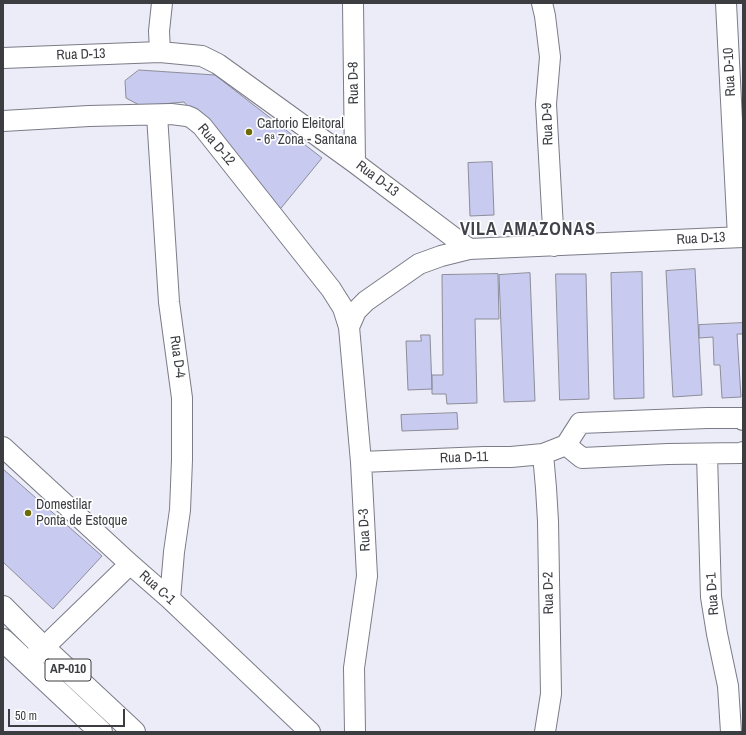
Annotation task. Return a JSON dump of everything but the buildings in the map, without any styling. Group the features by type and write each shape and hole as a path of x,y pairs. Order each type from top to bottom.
{"main road":[{"name":"AP-010","path":"3,607 44,648 134,732"},
{"name":"AP-010","path":"3,640 101,732"}],"street":[{"path":"160,52 159,31 162,3"},
{"name":"Rua D-8","path":"353,3 355,163"},
{"name":"Rua D-9","path":"542,3 550,56 546,104 554,246"},
{"name":"Rua D-10","path":"726,3 740,237"},
{"name":"Rua D-13","path":"3,58 160,52 202,56 218,64 355,163 469,249 740,237"},
{"name":"Rua D-12","path":"3,121 89,116 157,115 187,116 192,118 202,126 331,289 343,308 349,327"},
{"name":"Rua D-4","path":"157,115 169,302 182,398 180,510 174,552 170,599"},
{"path":"349,327 356,311 366,301 419,264 441,256 469,249"},
{"name":"Rua D-3","path":"349,327 361,462 367,576 354,668 355,732"},
{"path":"743,420 741,418 707,418 580,423 566,445 582,458 743,452"},
{"name":"Rua D-11","path":"361,462 511,457 543,454 566,445"},
{"name":"Rua C-1","path":"3,447 170,599 310,732"},
{"name":"Rua D-2","path":"543,454 548,521 551,694 545,732"},
{"name":"Rua D-1","path":"707,454 711,597 728,686 731,732"},
{"path":"28,664 130,564"}],"place":[{"name":"Cartorio Eleitoral - 6ª Zona - Santana","path":"249,132"},
{"name":"Domestilar Ponta de Estoque","path":"28,513"}],"district":[{"name":"VILA AMAZONAS","path":"528,230"}]}
